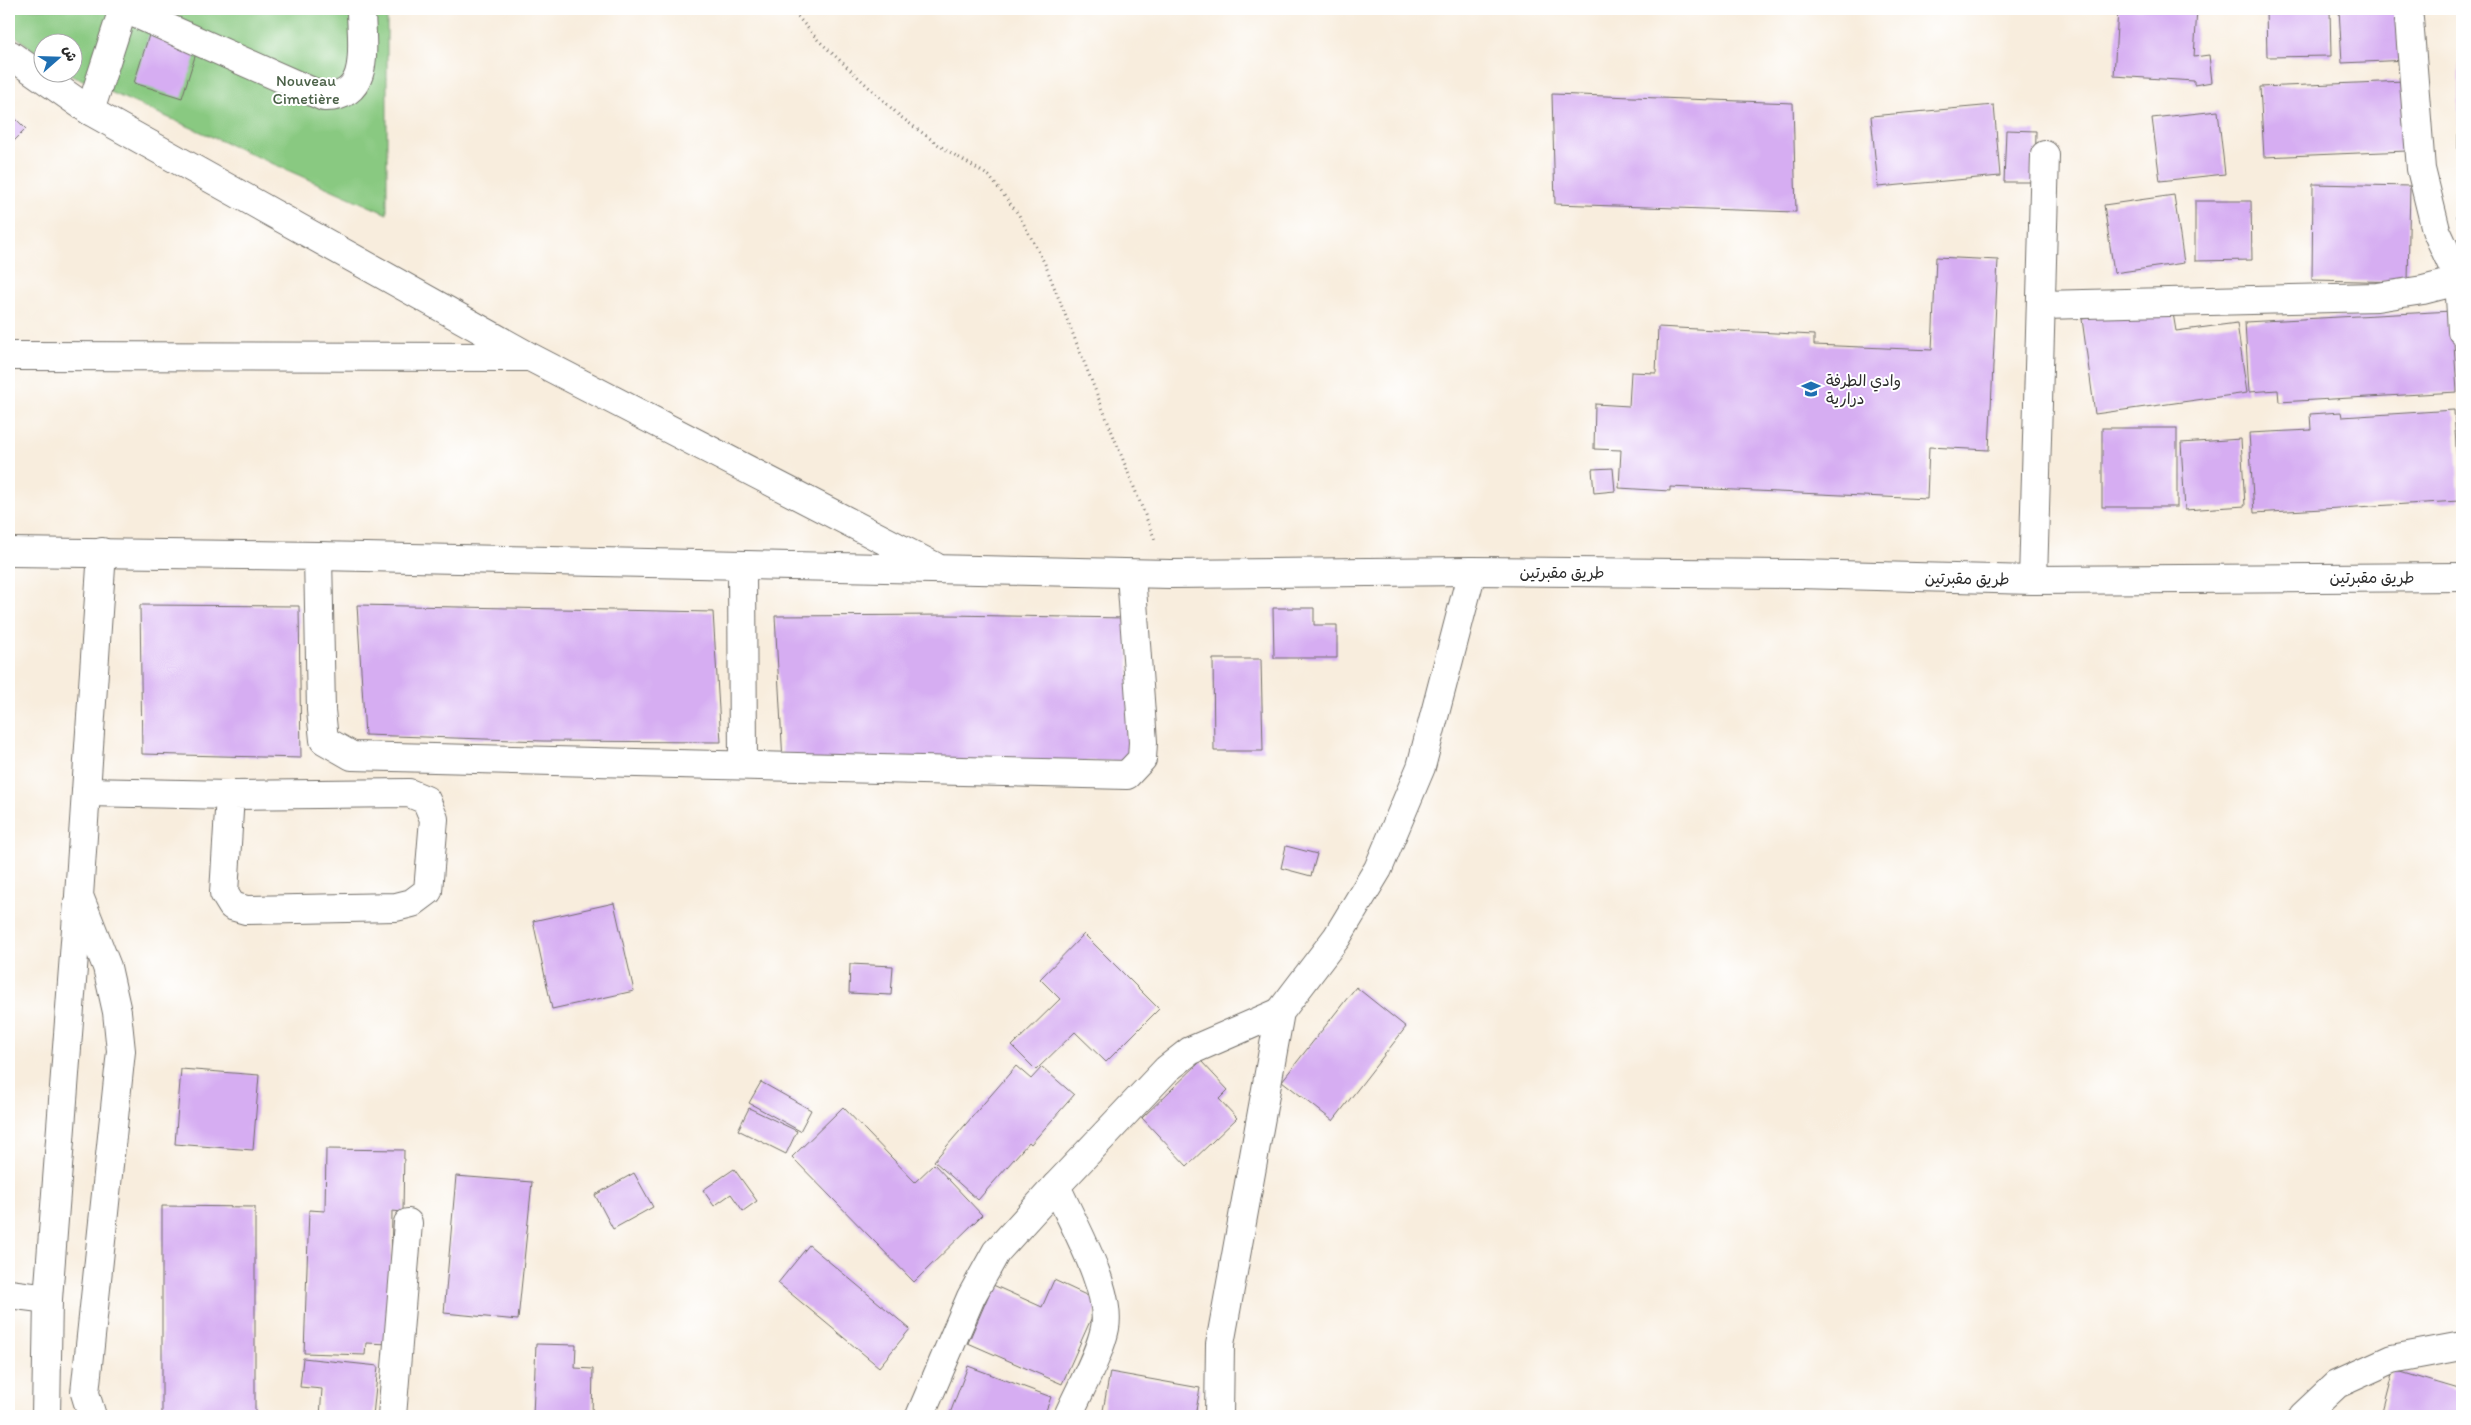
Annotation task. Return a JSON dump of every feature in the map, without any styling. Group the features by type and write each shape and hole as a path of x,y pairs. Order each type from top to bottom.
{"street":[{"path":"90,111 124,9 324,97 330,97 346,93 355,85 360,74 361,9"},
{"path":"2409,19 2421,169 2436,230 2461,280 2462,331"},
{"path":"9,54 90,111 530,357 941,570"},
{"path":"2033,580 2045,155"},
{"path":"2042,304 2377,297 2423,290 2461,280"},
{"path":"9,356 530,357"},
{"name":"طريق مقبرتين","path":"9,552 318,556 1131,574 1472,571 1798,574 2033,580 2462,577"},
{"path":"46,1416 48,1299 79,896 102,552"},
{"path":"318,556 321,710 324,740 352,756 1127,775 1142,759 1143,742 1131,574"},
{"path":"742,565 743,765"},
{"path":"1219,1416 1220,1344 1280,1012 1336,937 1378,869 1421,767 1472,571"},
{"path":"86,792 230,795 409,793 426,800 434,819 428,891 412,903 396,907 246,910 232,906 224,893 230,795"},
{"path":"79,896 107,967 117,1012 121,1051 85,1393 92,1416"},
{"path":"920,1416 983,1273 996,1252 1167,1069 1190,1051 1280,1012"},
{"path":"1056,1186 1103,1289 1106,1308 1105,1329 1068,1416"},
{"path":"392,1416 408,1223"},
{"path":"9,1294 48,1299"},
{"path":"2302,1416 2337,1384 2392,1359 2462,1346"}],"path":[{"path":"791,9 818,40 901,117 940,146 990,176 1019,215 1045,264 1100,399 1137,498 1170,574"}],"green space":[{"name":"Nouveau Cimetière","path":"9,9 387,9 387,214 82,80 82,32 32,32 32,49 9,31"}],"building":[{"path":"2118,9 2197,9 2194,57 2209,55 2212,82 2194,85 2194,81 2114,76"},
{"path":"2266,9 2330,9 2331,56 2267,57"},
{"path":"2339,9 2405,9 2408,60 2342,63"},
{"path":"149,35 197,50 182,98 134,83"},
{"path":"2459,53 2462,53 2462,218 2457,218"},
{"path":"2405,81 2407,151 2264,157 2260,87"},
{"path":"1552,94 1793,103 1796,212 1555,204"},
{"path":"1994,105 2000,176 1878,187 1871,116"},
{"path":"2218,111 2225,174 2160,181 2152,118"},
{"path":"9,112 26,129 9,146"},
{"path":"2006,130 2036,131 2035,182 2004,182"},
{"path":"2313,184 2410,186 2408,282 2312,280"},
{"path":"2174,195 2184,263 2114,273 2104,205"},
{"path":"2195,201 2251,201 2252,260 2195,261"},
{"name":"وادي الطرفة درارية","path":"1936,257 1998,260 1989,450 1929,447 1927,499 1670,487 1670,491 1619,488 1621,450 1594,449 1595,404 1629,406 1631,372 1656,373 1658,327 1814,335 1814,345 1932,350"},
{"path":"2172,307 2176,331 2237,323 2247,393 2095,414 2082,319"},
{"path":"2452,311 2457,392 2279,402 2278,390 2249,392 2245,322"},
{"path":"2454,410 2459,501 2254,513 2249,433 2311,430 2310,414 2341,412 2342,417"},
{"path":"2102,428 2177,428 2177,507 2102,507"},
{"path":"2241,439 2245,506 2185,510 2181,443"},
{"path":"1613,468 1615,491 1594,493 1592,469"},
{"path":"140,605 299,606 301,758 142,754"},
{"path":"357,605 713,612 721,742 543,741 365,735"},
{"path":"1273,608 1314,608 1314,625 1337,625 1337,658 1274,658"},
{"path":"948,615 1127,618 1132,761 783,762 775,616"},
{"path":"1213,659 1261,659 1263,751 1214,751"},
{"path":"1286,846 1317,854 1311,876 1281,868"},
{"path":"614,903 634,991 552,1009 533,921"},
{"path":"1084,934 1159,1009 1106,1062 1075,1032 1036,1070 1012,1046 1060,999 1040,979"},
{"path":"850,964 893,966 891,995 849,993"},
{"path":"1356,987 1406,1027 1333,1121 1282,1081"},
{"path":"1201,1061 1228,1090 1219,1099 1237,1118 1187,1166 1142,1118"},
{"path":"1016,1066 1031,1079 1042,1067 1074,1095 978,1200 934,1161"},
{"path":"181,1069 259,1075 253,1150 175,1144"},
{"path":"761,1082 811,1110 800,1131 749,1103"},
{"path":"843,1107 915,1182 934,1164 982,1215 914,1282 792,1157"},
{"path":"749,1108 797,1131 786,1154 738,1130"},
{"path":"326,1149 404,1150 403,1212 392,1211 390,1344 366,1343 365,1355 304,1353 309,1210 325,1211"},
{"path":"734,1169 757,1201 743,1211 731,1194 714,1206 703,1190"},
{"path":"634,1173 653,1207 613,1229 595,1195"},
{"path":"456,1176 532,1182 518,1320 444,1313"},
{"path":"162,1206 255,1207 255,1416 162,1416"},
{"path":"809,1245 910,1329 879,1367 778,1283"},
{"path":"1054,1280 1099,1301 1062,1384 968,1343 993,1285 1042,1307"},
{"path":"536,1344 576,1345 575,1368 593,1369 592,1416 533,1416"},
{"path":"303,1358 378,1366 373,1416 320,1416 322,1389 300,1387"},
{"path":"968,1366 1051,1397 1044,1416 949,1416"},
{"path":"2394,1370 2462,1390 2462,1416 2382,1416"},
{"path":"1110,1372 1200,1388 1195,1416 1102,1416"}],"place":[{"name":"وادي الطرفة درارية","path":"1811,389"}]}
